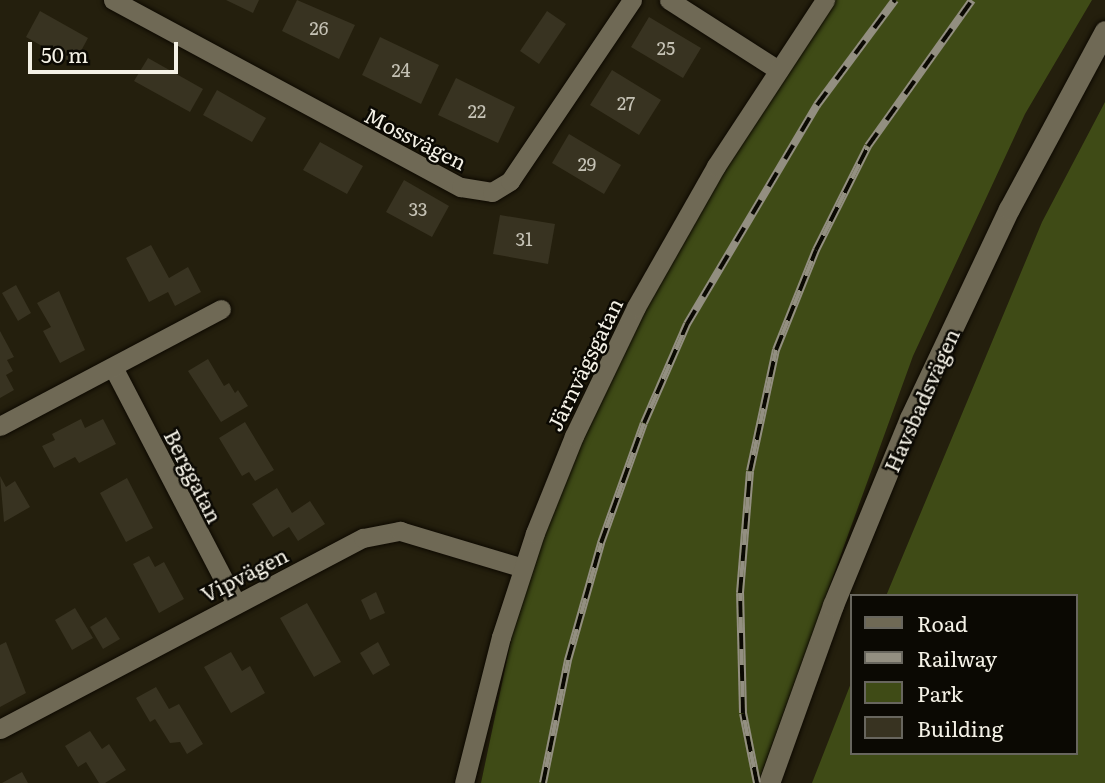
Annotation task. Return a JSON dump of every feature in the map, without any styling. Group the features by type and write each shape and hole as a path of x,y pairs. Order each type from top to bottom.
{"main road":[{"name":"Havsbadsvägen","path":"769,783 833,606 910,418 1009,209 1105,31"}],"street":[{"name":"Mossvägen","path":"113,0 461,187 492,192 510,181 632,0"},
{"path":"669,0 778,70"},
{"name":"Järnvägsgatan","path":"464,783 523,568 574,436 636,307 716,166 825,0"},
{"path":"0,426 114,369 221,309"},
{"name":"Berggatan","path":"114,369 236,603"},
{"name":"Vipvägen","path":"0,729 236,603 377,534 400,531 523,568"}],"green space":[{"path":"823,0 1092,0 1025,114 913,356 758,783 481,783 529,555 586,403"},
{"path":"1105,102 1105,783 812,783 850,686 850,755 1077,755 1077,594 887,594 1042,222"}],"building":[{"path":"226,0 259,0 253,13"},
{"path":"297,0 355,25 339,59 282,31"},
{"path":"40,11 88,38 74,64 26,37"},
{"path":"547,11 566,24 539,64 520,51"},
{"path":"649,17 701,48 683,78 631,47"},
{"path":"380,37 439,65 421,104 362,75"},
{"path":"148,58 203,89 190,112 134,81"},
{"path":"612,70 661,100 639,135 590,105"},
{"path":"456,78 515,107 498,143 438,115"},
{"path":"217,90 266,118 252,142 203,115"},
{"path":"569,134 621,165 604,194 552,163"},
{"path":"320,142 363,166 347,194 303,170"},
{"path":"404,180 449,206 432,237 386,212"},
{"path":"500,215 555,224 548,264 493,254"},
{"path":"151,245 169,278 188,267 201,292 175,306 168,292 149,302 126,258"},
{"path":"16,285 31,313 18,321 2,293"},
{"path":"59,291 85,350 60,363 43,331 51,327 37,303"},
{"path":"0,331 14,357 7,360 13,371 6,375 14,390 0,398"},
{"path":"208,359 224,386 229,383 235,393 238,390 248,406 221,422 188,371"},
{"path":"81,419 85,428 103,419 116,444 79,463 75,457 54,468 42,446 55,440 52,434"},
{"path":"245,422 274,470 255,481 249,472 242,476 219,438"},
{"path":"0,476 6,487 15,481 30,507 4,522"},
{"path":"127,478 153,528 126,542 100,493"},
{"path":"277,488 292,513 310,501 325,524 298,541 289,527 273,537 252,504"},
{"path":"149,556 155,567 164,562 184,599 159,613 133,564"},
{"path":"376,592 385,613 370,620 361,600"},
{"path":"307,603 341,662 314,677 280,618"},
{"path":"75,608 93,638 72,650 55,620"},
{"path":"106,617 120,639 103,649 90,627"},
{"path":"6,642 26,693 0,707 0,645"},
{"path":"378,642 390,665 373,675 360,653"},
{"path":"231,652 242,671 250,666 265,693 231,713 204,667"},
{"path":"156,687 169,709 179,704 203,744 187,754 180,742 170,743 155,719 150,722 136,698"},
{"path":"90,731 102,749 109,744 126,770 105,783 99,783 86,762 78,767 65,746"},
{"path":"22,772 28,783 2,783"}],"railway":[{"path":"543,783 568,660 601,543 644,423 687,324 817,105 895,0"},
{"path":"757,783 743,713 740,593 750,471 776,350 816,250 868,146 972,0"}]}
